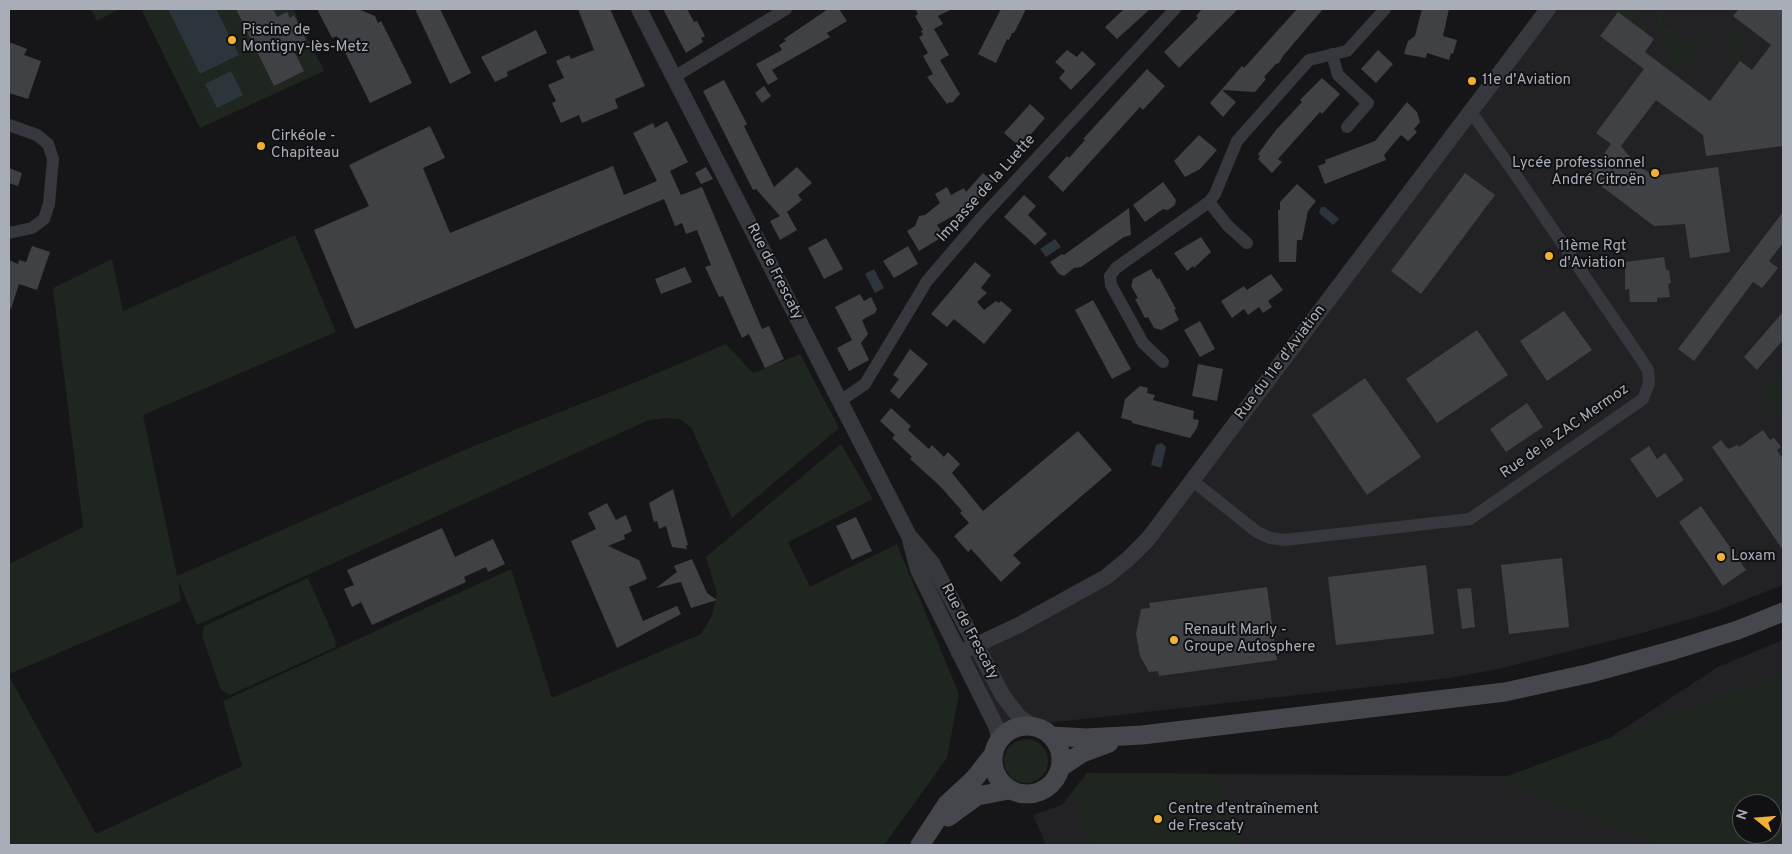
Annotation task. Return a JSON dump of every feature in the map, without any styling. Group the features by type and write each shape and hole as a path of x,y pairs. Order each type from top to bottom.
{"main road":[{"path":"1052,736 1086,738 1142,735 1505,692 1590,673 1674,650 1738,630 1783,612"},
{"path":"921,845 947,804 974,779 1012,729 1031,726 1042,729 1052,736 1062,756 1061,767"},
{"path":"921,845 953,813 977,796 1009,790 1025,794 1041,792 1050,786 1061,767 1082,752 1142,735"},
{"path":"996,748 996,775 1009,790"}],"street":[{"name":"Rue de Frescaty","path":"639,9 909,536 918,570 997,728 996,748"},
{"path":"674,77 786,9"},
{"name":"Impasse de la Luette","path":"840,402 865,384 927,281 981,218 1176,9"},
{"path":"1162,362 1143,343 1111,285 1110,276 1116,268 1209,202 1215,194 1237,141 1309,60 1347,51 1385,9"},
{"name":"Rue du 11e d'Aviation","path":"959,653 1028,620 1106,577 1148,539 1548,9"},
{"path":"1332,54 1338,75 1368,103 1347,127"},
{"name":"Rue de la ZAC Mermoz","path":"1192,481 1257,532 1270,538 1285,540 1470,519 1643,399 1649,383 1648,370 1513,171 1476,119 1469,113"},
{"path":"9,125 37,135 48,144 53,159 49,204 44,219 32,228 9,233"},
{"path":"1209,202 1228,226 1247,243"},
{"name":"Rue de Frescaty","path":"909,536 932,563 1003,696 1019,717 1031,726"}],"shaded area":[{"path":"91,9 120,9 97,21"},
{"name":"Piscine de Montigny-lès-Metz","path":"141,9 293,9 324,71 200,128"},
{"path":"168,9 216,9 239,55 200,74"},
{"path":"1548,9 1783,9 1783,585 1714,612 1635,635 1498,669 1450,678 1021,726 1004,734 959,653 1128,559"},
{"path":"1620,9 1634,9 1637,25 1647,24 1648,30 1644,32 1618,12"},
{"path":"1655,9 1672,9 1661,10 1665,28 1675,27 1664,43 1659,37"},
{"path":"1675,31 1677,42 1701,39 1701,31 1707,38 1684,71 1679,67 1677,70 1664,61 1672,50 1666,45"},
{"path":"1731,31 1750,44 1732,69 1728,64 1733,51 1728,34"},
{"path":"231,71 243,95 217,108 205,84"},
{"path":"1321,207 1325,207 1339,219 1333,225 1319,213"},
{"path":"295,235 336,332 143,415 177,576 469,448 726,344 753,373 800,354 839,428 732,518 691,427 679,419 649,420 197,625 178,580 181,601 9,674 9,564 83,527 53,288 112,259 123,311"},
{"path":"1055,239 1061,247 1046,257 1040,249"},
{"path":"874,269 884,288 875,293 865,274"},
{"path":"1783,369 1783,416 1760,396"},
{"path":"1162,443 1166,447 1161,468 1151,465 1156,445"},
{"path":"841,444 873,499 788,542 810,587 897,544 959,694 947,758 884,845 9,845 9,676 96,834 242,766 223,701 511,569 552,698 701,634 712,616 717,594 706,557"},
{"path":"308,578 335,639 336,647 230,695 221,690 202,636 204,626"},
{"path":"1783,640 1783,845 1046,845 1033,815 1062,805 1087,773 1529,776 1568,765 1718,667"},
{"path":"1783,673 1783,845 1657,845 1497,780"},
{"path":"1030,739 1042,745 1047,752 1047,770 1042,777 1035,782 1022,783 1010,777 1005,770 1004,757 1010,745 1017,740"},
{"name":"Centre d'entraînement de Frescaty","path":"1087,773 1217,774 1243,845 1092,845 1072,792"}],"building":[{"path":"236,9 273,9 277,17 287,12 290,18 294,15 306,40 292,47 304,71 274,86"},
{"path":"317,9 358,9 375,16 378,23 381,21 412,83 370,103 337,36 332,38"},
{"path":"415,9 440,9 471,73 450,84"},
{"path":"578,9 610,9 645,86 615,99 618,108 582,123 579,115 561,123 552,103 556,101 548,85 564,78 556,61 569,55 571,59 594,50"},
{"path":"663,9 687,9 694,22 697,21 705,36 701,38 703,42 686,53"},
{"path":"828,9 839,9 847,21 827,33 830,37 772,70 778,79 768,85 756,64 782,50 779,45 786,41 784,39"},
{"path":"915,9 952,9 938,16 943,24 934,29 949,55 940,60 960,94 952,103 947,104 927,77 933,74 923,56 928,53 919,37 923,35 921,31 923,30 915,16 918,14"},
{"path":"1001,9 1026,9 1014,33 1012,33 1009,40 1007,39 996,63 978,54"},
{"path":"1124,9 1150,9 1117,39 1105,27"},
{"path":"1202,9 1238,9 1179,68 1164,52 1198,18 1196,16"},
{"path":"1297,9 1323,9 1279,63 1264,77 1266,79 1255,92 1222,90 1236,102 1223,117 1210,103 1242,66 1244,68"},
{"path":"1422,9 1449,9 1443,36 1457,40 1449,60 1427,53 1426,58 1404,54 1408,41 1415,36"},
{"path":"1739,9 1783,9 1783,146 1706,156 1703,135 1656,100 1621,146 1635,163 1654,176 1718,167 1730,252 1690,258 1685,224 1654,226 1588,176 1611,144 1596,133 1644,69 1600,36 1618,12 1654,39 1645,52 1710,101 1740,61 1752,70 1771,45 1733,16"},
{"path":"536,30 547,53 507,72 508,76 495,82 481,57"},
{"path":"9,42 27,49 24,55 41,61 28,99 9,93"},
{"path":"1067,50 1077,57 1082,51 1096,64 1071,90 1059,78 1065,71 1055,62"},
{"path":"1378,50 1393,64 1376,83 1361,69"},
{"path":"1147,69 1165,86 1143,110 1140,107 1063,192 1048,177 1067,156 1069,158 1085,140 1083,139"},
{"path":"1322,78 1340,94 1322,114 1320,112 1278,159 1282,162 1272,173 1258,159 1260,156 1258,154 1276,130 1302,102 1300,100"},
{"path":"724,80 747,124 744,126 774,187 797,167 812,183 798,195 802,200 787,212 797,230 780,240 770,221 780,216 756,189 753,190 703,91"},
{"path":"764,86 771,96 762,103 755,93"},
{"path":"1407,102 1417,112 1420,122 1414,129 1417,132 1408,141 1401,135 1384,155 1386,160 1325,184 1318,166 1326,163 1325,160 1375,141"},
{"path":"1030,104 1045,118 1020,147 1004,133"},
{"path":"667,121 688,162 670,171 681,195 702,187 762,329 769,326 784,359 765,368 749,334 742,338 723,296 719,297 705,267 711,265 697,230 686,234 682,223 675,226 664,199 355,329 314,230 369,206 349,165 430,126 445,158 423,168 450,233 613,166 624,195 657,181 633,133 653,123 655,128"},
{"path":"1199,135 1217,150 1200,169 1185,177 1174,161"},
{"path":"706,167 713,179 701,184 695,173"},
{"path":"9,168 22,173 18,186 9,183"},
{"path":"983,173 993,182 974,204 937,225 944,236 919,251 907,231 915,226 919,216 925,215 940,203 935,194 947,187 951,195 964,188 966,192"},
{"path":"1465,173 1495,195 1421,294 1391,271"},
{"path":"1163,182 1176,200 1175,205 1168,210 1163,209 1145,222 1133,205"},
{"path":"1297,184 1316,201 1308,211 1302,240 1297,240 1296,262 1279,262 1278,210 1280,210 1280,202"},
{"path":"1024,195 1036,206 1028,215 1047,234 1035,245 1004,217"},
{"path":"1129,208 1131,235 1124,237 1081,267 1074,268 1064,276 1059,274 1050,262 1062,254 1064,255"},
{"path":"1783,212 1783,243 1769,261 1778,268 1762,288 1753,282 1694,361 1678,349"},
{"path":"1201,237 1211,252 1194,268 1193,266 1187,271 1174,253"},
{"path":"826,238 843,269 824,279 808,248"},
{"path":"32,246 50,252 37,290 19,284 11,309 9,308 9,260 18,264 19,260 26,262"},
{"path":"908,246 918,264 894,278 883,261"},
{"path":"1664,257 1671,283 1668,284 1670,297 1657,298 1657,302 1630,302 1629,289 1625,290 1625,262"},
{"path":"975,262 991,275 981,288 987,293 977,302 984,310 996,301 999,303 1001,301 1012,310 984,344 954,319 947,327 931,314"},
{"path":"685,267 692,282 661,294 655,279"},
{"path":"1151,269 1157,279 1159,278 1176,309 1174,310 1179,320 1161,330 1154,328 1148,317 1145,318 1135,299 1138,298 1131,286 1133,279"},
{"path":"1271,274 1283,290 1268,301 1272,307 1263,313 1259,307 1248,315 1244,309 1232,318 1221,301 1244,286 1247,290"},
{"path":"860,294 864,301 871,297 877,309 875,313 862,320 868,334 861,343 869,360 849,371 837,348 852,340 835,307"},
{"path":"1093,300 1131,369 1112,379 1075,310"},
{"path":"1564,311 1592,350 1547,381 1520,341"},
{"path":"1783,312 1783,340 1757,370 1744,357"},
{"path":"1200,321 1215,349 1200,357 1184,330"},
{"path":"1477,330 1508,375 1437,423 1406,379"},
{"path":"910,349 928,364 899,399 890,391 899,379 893,375"},
{"path":"1198,364 1223,369 1217,401 1192,396"},
{"path":"1365,378 1421,457 1367,495 1312,415"},
{"path":"1140,386 1148,388 1147,393 1155,395 1153,400 1194,411 1193,419 1199,420 1197,428 1190,438 1132,423 1132,421 1121,418 1125,399"},
{"path":"1527,403 1543,427 1506,452 1490,429"},
{"path":"891,408 911,426 908,430 929,449 932,445 944,457 948,452 960,464 952,473 983,511 1078,431 1112,470 1013,555 1021,563 1001,582 971,549 968,552 954,536 969,523 960,513 962,511 940,486 910,459 912,457 892,438 895,435 880,421"},
{"path":"1763,430 1770,440 1774,438 1781,447 1777,450 1783,459 1783,550 1712,447 1721,440 1728,449 1737,445 1739,447"},
{"path":"1649,446 1657,459 1665,453 1684,480 1657,498 1630,459"},
{"path":"673,489 688,545 686,545 687,549 672,547 666,526 659,529 657,521 654,522 649,503"},
{"path":"607,503 616,520 626,515 632,531 624,535 625,539 608,546 639,560 647,579 629,587 643,621 677,606 681,614 617,648 571,541 596,529 588,513"},
{"path":"1701,506 1746,570 1723,586 1679,522"},
{"path":"856,517 872,551 852,560 836,526"},
{"path":"442,528 455,557 493,539 505,564 488,572 486,567 464,577 466,582 372,625 361,602 352,607 344,589 354,585 347,570"},
{"path":"1562,558 1569,627 1509,634 1501,565"},
{"path":"692,559 707,593 717,600 691,608 681,582 656,588 677,572 674,566"},
{"path":"1426,565 1434,634 1336,645 1328,577"},
{"path":"1267,587 1277,660 1159,676 1158,671 1149,672 1140,656 1136,634 1141,609 1150,608 1149,603"},
{"path":"1471,588 1475,627 1462,629 1457,589"}],"place":[{"name":"Piscine de Montigny-lès-Metz","path":"232,40"},
{"name":"11e d'Aviation","path":"1472,81"},
{"name":"Cirkéole - Chapiteau","path":"261,146"},
{"name":"Lycée professionnel André Citroën","path":"1655,173"},
{"name":"11ème Rgt d'Aviation","path":"1549,256"},
{"name":"Loxam","path":"1721,557"},
{"name":"Renault Marly - Groupe Autosphere","path":"1174,640"},
{"name":"Centre d'entraînement de Frescaty","path":"1158,819"}]}
